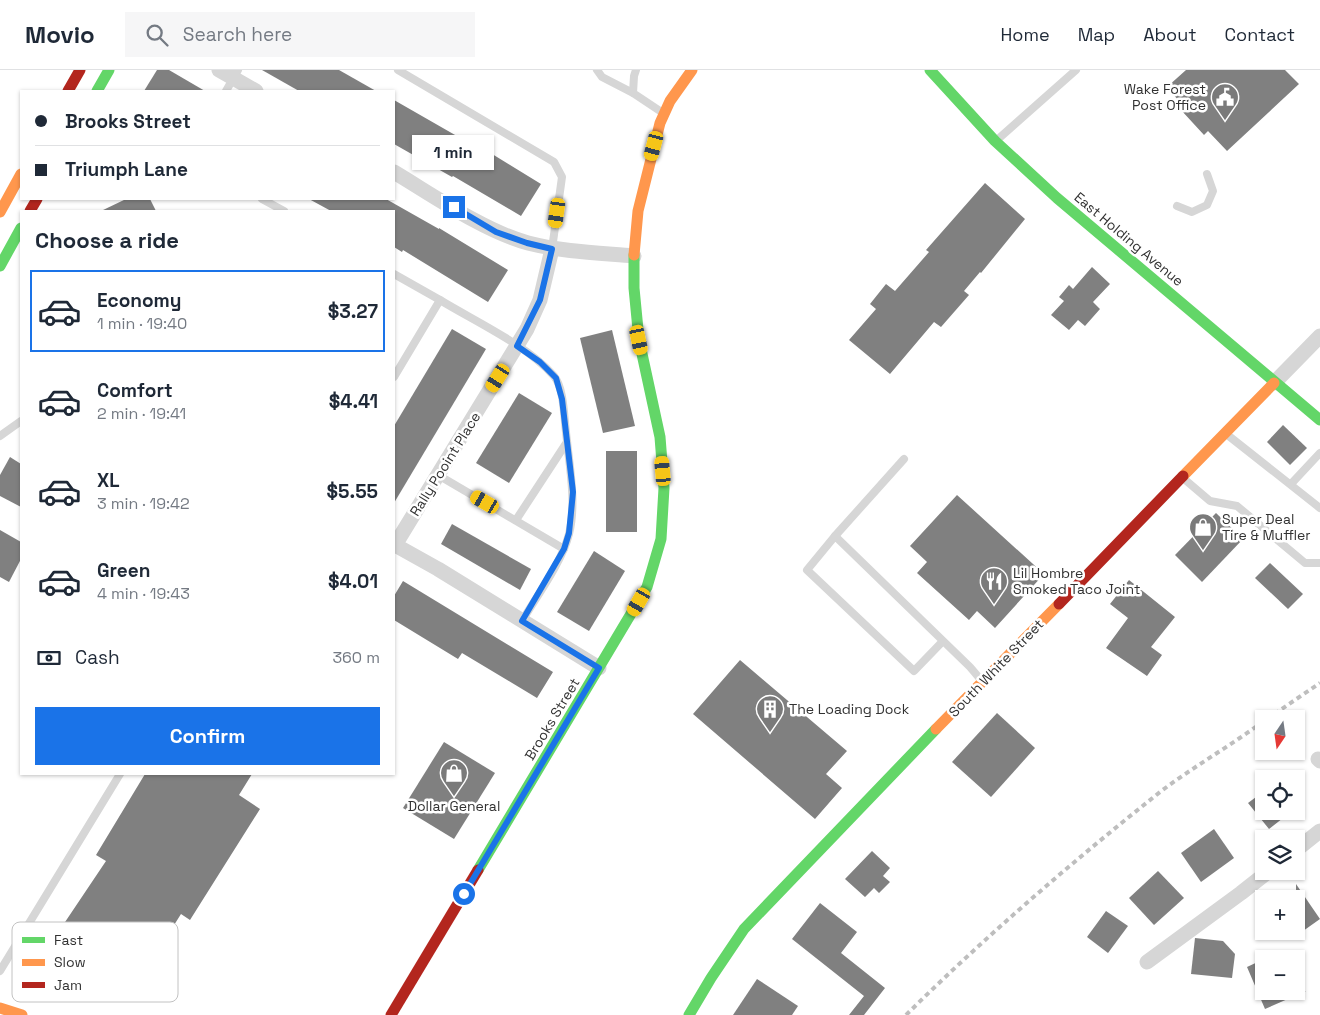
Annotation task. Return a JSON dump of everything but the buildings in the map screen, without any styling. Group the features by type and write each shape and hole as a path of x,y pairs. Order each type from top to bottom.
{"street":[{"path":"69,90 80,70"},
{"path":"98,90 109,70"},
{"path":"219,70 235,74 255,90"},
{"name":"Brooks Street","path":"391,1015 648,587 661,539 664,488 660,437 639,340 634,288 634,256 638,211 663,113 681,83 692,70"},
{"name":"East Holding Avenue","path":"931,70 995,141 1057,198 1320,420"},
{"path":"395,173 496,232 527,243 552,249 634,256"},
{"path":"0,212 20,176"},
{"path":"0,266 20,230"},
{"name":"Rally Pooint Place","path":"395,544 517,346 540,300 552,249"},
{"name":"South White Street","path":"689,1015 710,978 744,930 982,682 1320,336"},
{"name":"Rally Pooint Place","path":"395,547 599,668"},
{"path":"1305,843 1320,831"},
{"path":"1146,962 1258,880"},
{"path":"0,1008 22,1015"}],"lane":[{"path":"398,70 554,162 562,177 552,249"},
{"path":"597,70 602,77 633,93 663,113"},
{"path":"633,93 636,70"},
{"path":"995,141 1076,70"},
{"path":"227,90 235,74"},
{"path":"1177,206 1192,212 1207,206 1213,190 1207,174"},
{"path":"264,200 282,210"},
{"path":"395,275 517,346 540,362 556,378 562,399 573,492 569,533 564,549 522,621"},
{"path":"395,375 440,300"},
{"path":"0,436 20,422"},
{"path":"1224,433 1320,508"},
{"path":"516,520 567,442"},
{"path":"1290,484 1320,453"},
{"path":"904,459 807,570 914,671 943,641"},
{"path":"438,475 564,549"},
{"path":"1182,477 1210,501 1237,506 1306,563 1320,563"},
{"path":"835,536 970,667 982,682"},
{"path":"30,922 119,775"},
{"path":"0,971 12,951"}],"railway":[{"path":"1280,710 1320,683"},
{"path":"906,1015 998,928 1127,818 1160,792 1255,727"}],"traffic: fast":[{"path":"98,90 109,70"},
{"path":"930,70 995,141 1057,198 1320,420"},
{"path":"0,266 20,230"},
{"path":"478,870 647,587 661,539 664,488 660,437 639,340 634,288 634,255"},
{"path":"689,1015 744,929 936,729"}],"traffic: slow":[{"path":"634,255 638,211 660,123 670,101 692,70"},
{"path":"0,212 20,176"},
{"path":"1183,476 1274,383"},
{"path":"936,729 1059,604"},
{"path":"0,1008 22,1015"}],"traffic: jam":[{"path":"69,90 80,70"},
{"path":"31,210 36,200"},
{"path":"1059,604 1183,476"},
{"path":"391,1015 478,870"}],"place":[{"name":"Wake Forest Post Office","path":"1225,121"},
{"name":"Super Deal Tire & Muffler","path":"1203,551"},
{"name":"Lil Hombre Smoked Taco Joint","path":"994,605"},
{"name":"The Loading Dock","path":"770,733"},
{"name":"Dollar General","path":"454,797"}],"route":[{"path":"454,207 496,232 527,243 552,249 540,300 517,346 540,362 556,378 562,399 573,492 569,533 564,549 522,621 599,668 464,894"}]}
